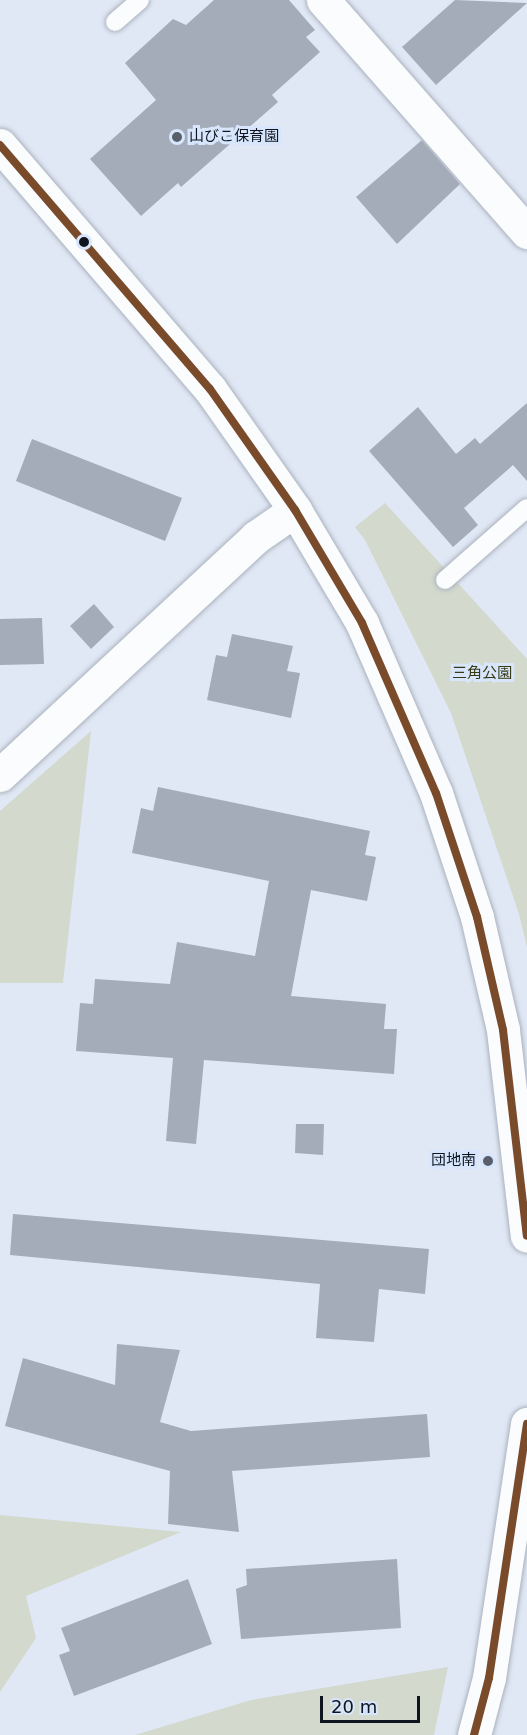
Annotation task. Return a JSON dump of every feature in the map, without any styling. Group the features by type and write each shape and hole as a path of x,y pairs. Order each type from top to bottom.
{"street":[{"path":"323,0 527,232"},
{"path":"0,145 188,362 295,510 362,623 436,793 477,917 503,1030 524,1169 527,1236"},
{"path":"0,775 256,537 295,510"},
{"path":"474,1735 489,1678 527,1424"}],"lane":[{"path":"115,22 140,0"},
{"path":"445,580 527,508"}],"green space":[{"name":"三角公園","path":"385,503 527,659 527,947 519,914 451,713 365,540 355,527"},
{"path":"91,731 63,983 0,983 0,811"},
{"path":"0,1515 181,1532 26,1596 36,1638 0,1692"},
{"path":"448,1667 434,1735 135,1735 251,1700"}],"building":[{"path":"214,0 289,0 315,30 306,37 320,52 272,95 278,102 181,187 178,183 141,216 90,159 156,100 125,63 173,19 186,25"},
{"path":"455,0 527,3 436,85 402,47"},
{"path":"422,140 460,184 397,244 356,197"},
{"path":"527,403 527,481 513,465 464,508 478,525 453,547 369,451 418,407 456,454 475,438 480,444"},
{"path":"32,439 182,498 165,541 16,481"},
{"path":"94,604 114,627 91,649 70,626"},
{"path":"42,618 44,664 0,665 0,619"},
{"path":"232,634 293,646 287,671 300,673 291,718 207,700 216,655 227,657"},
{"path":"158,787 370,831 365,855 376,857 367,901 311,890 291,996 386,1004 384,1029 397,1029 394,1074 204,1060 196,1144 166,1141 173,1058 76,1051 80,1003 93,1004 95,979 170,984 177,942 255,956 269,881 132,853 141,808 153,811"},
{"path":"296,1124 324,1124 323,1155 295,1153"},
{"path":"13,1214 429,1249 425,1294 379,1289 374,1342 316,1338 320,1284 10,1255"},
{"path":"117,1344 180,1350 160,1422 191,1431 427,1414 430,1457 232,1471 239,1532 168,1524 170,1471 5,1426 23,1358 115,1385"},
{"path":"397,1559 401,1628 241,1639 236,1589 247,1585 246,1569"},
{"path":"188,1579 212,1644 74,1696 59,1655 70,1651 61,1628"}],"transit line":[{"path":"0,145 210,389 295,510 362,623 436,793 477,917 503,1030 527,1236"},
{"path":"474,1735 489,1678 527,1424"}],"place":[{"name":"山びこ保育園","path":"177,137"},
{"name":"団地南","path":"488,1161"}]}
